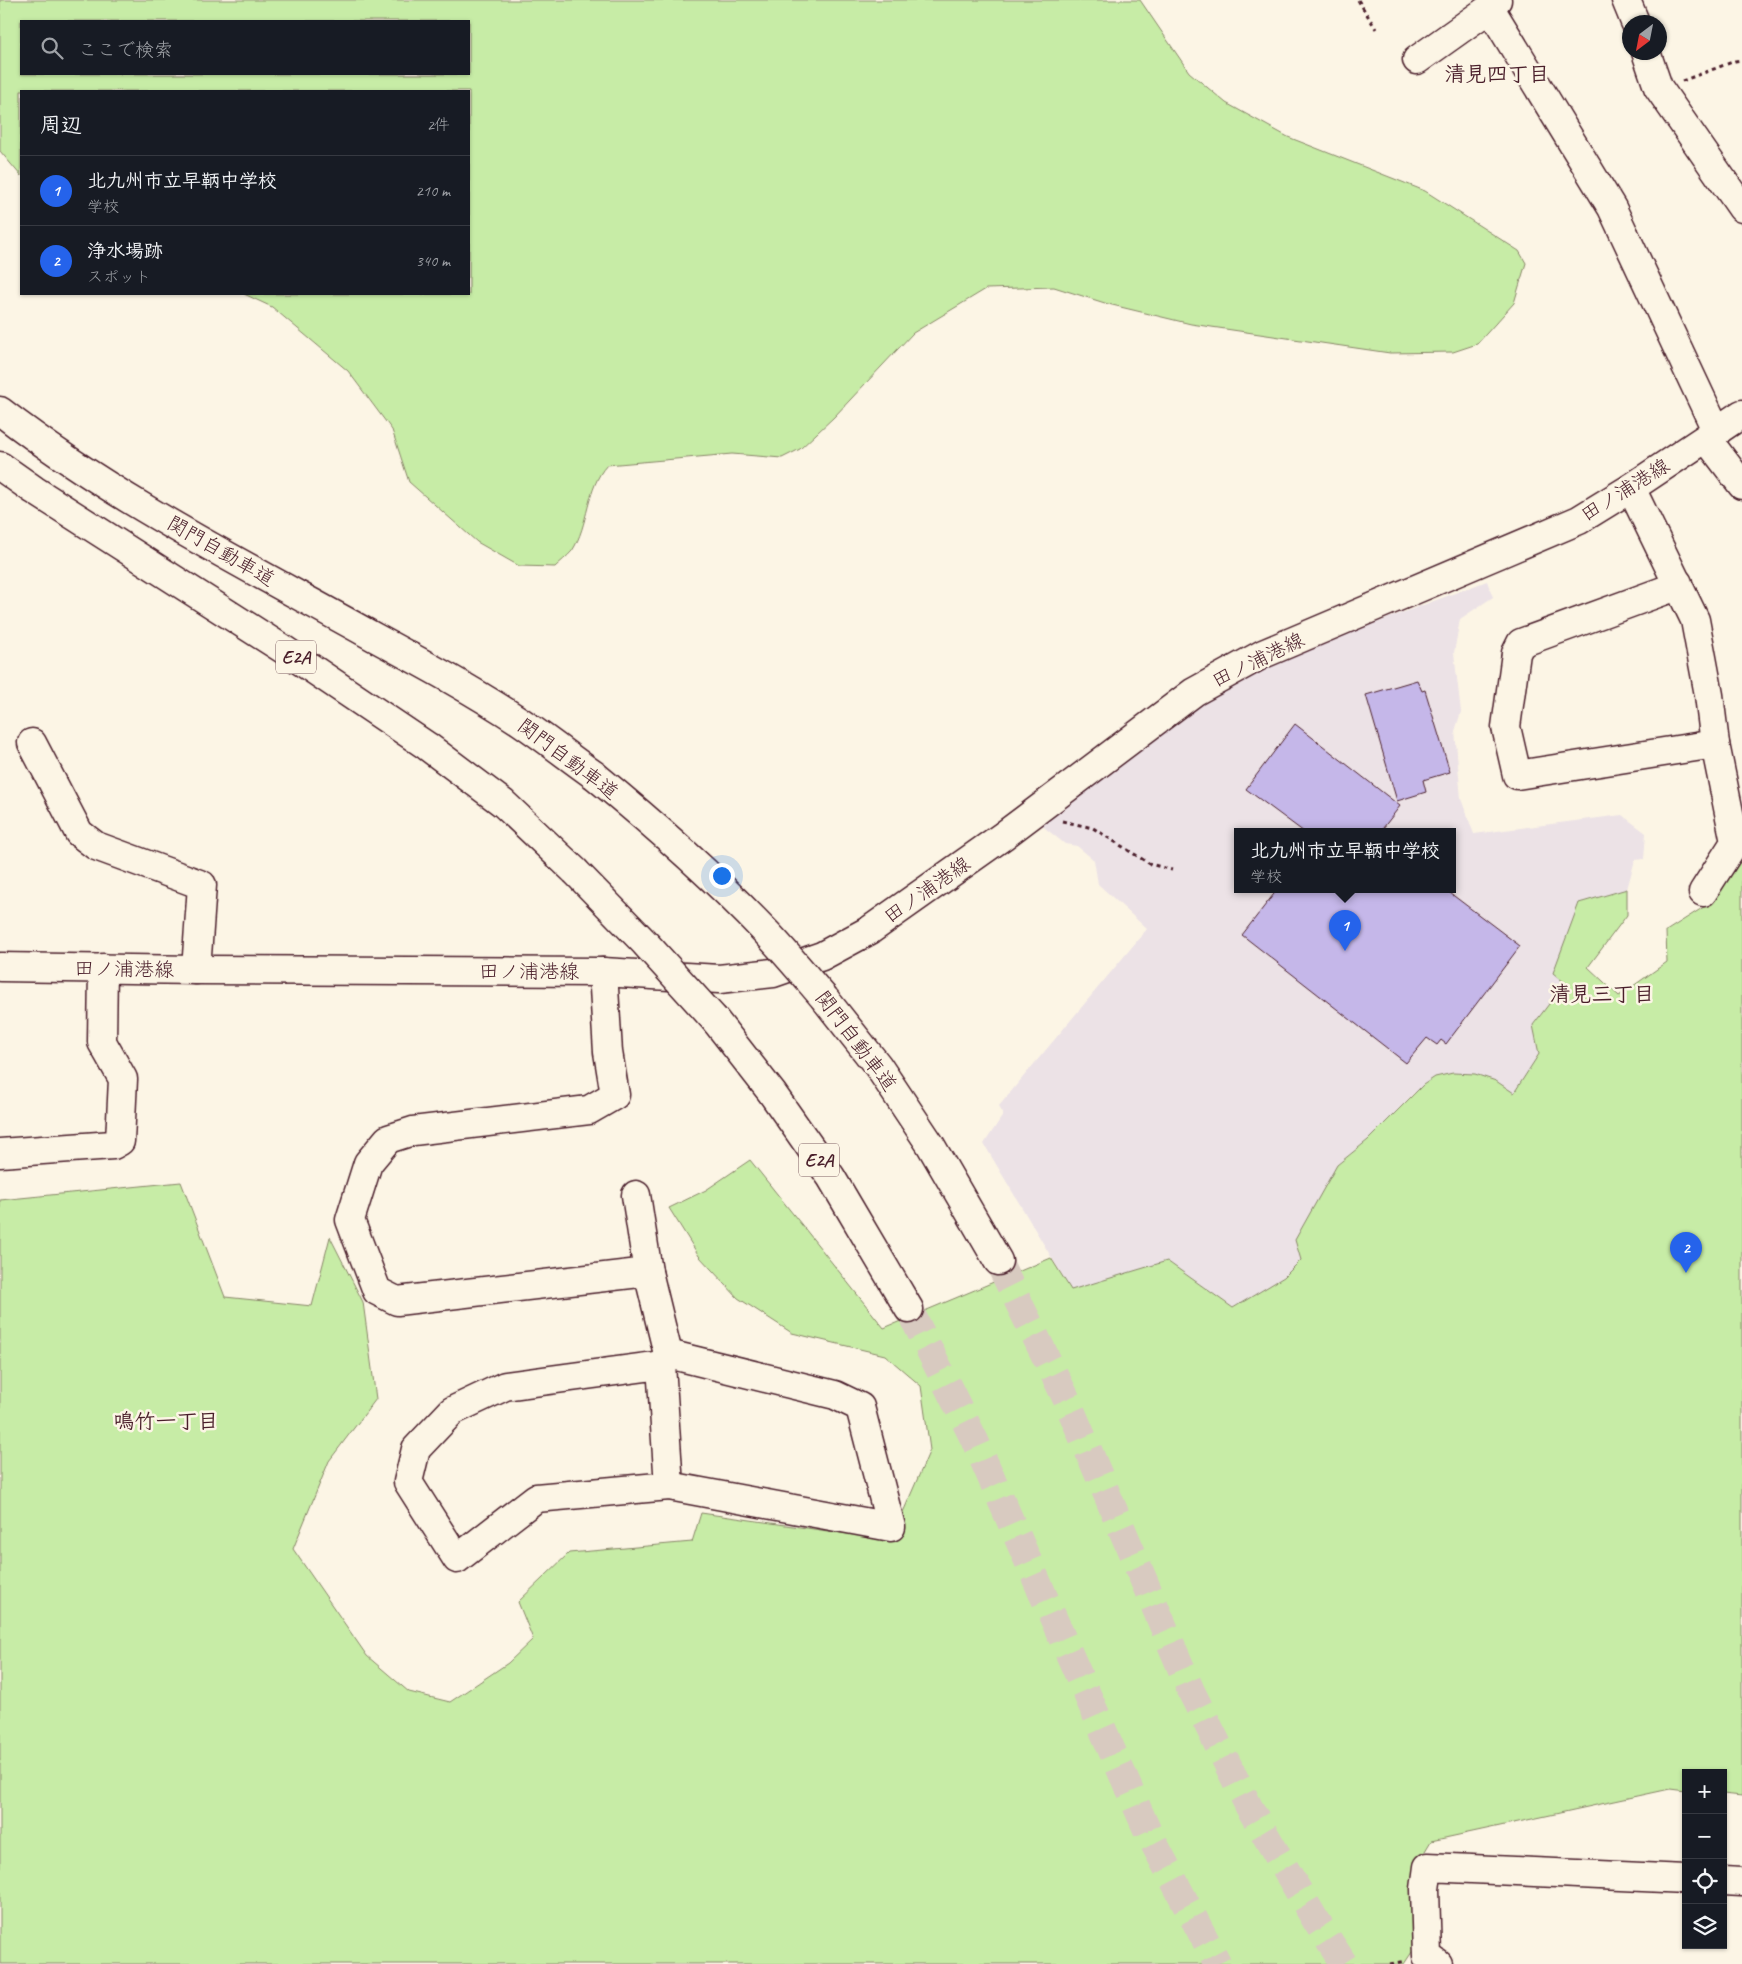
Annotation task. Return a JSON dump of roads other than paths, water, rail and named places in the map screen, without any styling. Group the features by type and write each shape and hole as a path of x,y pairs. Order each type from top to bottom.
{"main road":[{"path":"1626,0 1631,15"},
{"path":"1417,60 1494,4 1612,208 1712,435 1742,485"},
{"path":"1649,60 1660,90 1742,208"},
{"name":"関門自動車道","path":"0,411 34,437 120,494 435,670 521,722 594,775 657,827 768,934 825,999 878,1066 930,1144 998,1261"},
{"name":"田ノ浦港線","path":"0,967 603,972 719,980 773,973 822,956 870,930 1039,809 1194,692 1262,654 1579,520 1631,488 1742,414"},
{"name":"E2A","path":"0,466 34,490 283,649 427,746 503,804 575,870 645,943 714,1020 772,1093 831,1177 909,1309"},
{"path":"1631,488 1696,620 1715,744 1735,842 1702,892"},
{"path":"1678,583 1666,590 1521,643 1516,653 1506,727 1517,775 1715,744"},
{"path":"32,743 79,833 96,846 202,885 196,970"},
{"path":"0,1154 113,1145 120,1141 123,1079 102,1042 103,968"},
{"path":"603,972 608,1052 614,1095 589,1110 413,1131 388,1139 368,1162 350,1220 377,1291 397,1301 648,1272"},
{"path":"636,1195 664,1359 669,1486"},
{"path":"664,1359 836,1396 860,1406 891,1526 669,1486 536,1498 457,1559 408,1482 416,1449 452,1411 505,1386 664,1359"},
{"path":"1438,1964 1427,1956 1425,1889 1428,1867 1682,1879"},
{"path":"1727,1881 1742,1882"}],"tunnel":[{"path":"998,1261 1065,1396 1191,1691 1249,1807 1316,1921 1344,1964"},
{"path":"909,1309 975,1441 1148,1832 1218,1964"}],"place":[{"name":"北九州市立早鞆中学校","path":"1345,951"},
{"name":"浄水場跡","path":"1686,1273"}],"district":[{"name":"清見四丁目","path":"1497,74"},
{"name":"清見三丁目","path":"1602,994"},
{"name":"鳴竹一丁目","path":"166,1421"}]}
